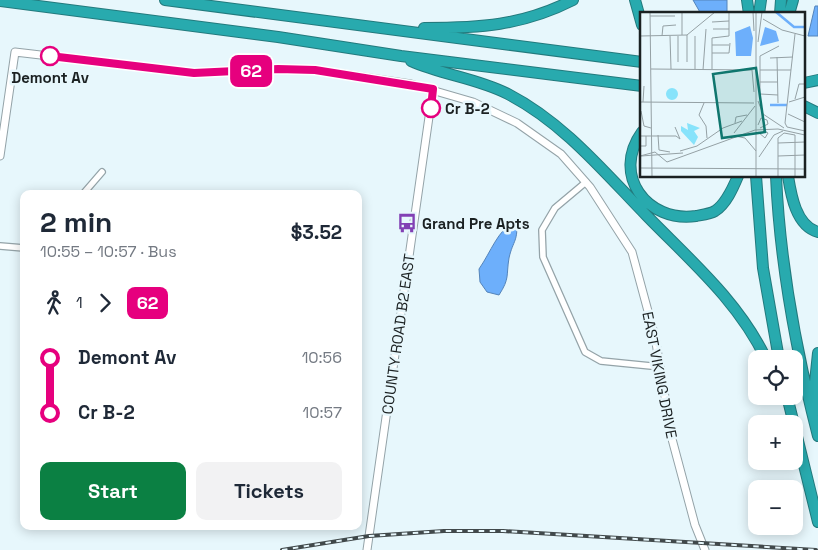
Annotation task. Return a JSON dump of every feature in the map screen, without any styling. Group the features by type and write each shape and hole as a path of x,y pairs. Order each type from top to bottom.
{"highway":[{"path":"164,0 640,62"},
{"path":"382,28 455,29 497,26 539,15 573,0"},
{"path":"635,0 640,18"},
{"path":"0,1 268,36 401,56 640,86"},
{"path":"401,56 428,68 491,86 528,106 560,129 726,297 750,329 761,350"},
{"path":"806,83 818,80"},
{"path":"806,83 818,85"},
{"path":"806,107 818,113"},
{"path":"640,136 630,157 633,182 647,204 657,210 671,216 685,218 714,212 724,201 737,178"},
{"path":"756,178 764,268 777,350"},
{"path":"776,178 789,302 801,365 818,436"},
{"path":"788,178 793,205 810,230 818,232"},
{"path":"818,353 815,382 818,418"},
{"path":"789,405 818,522"},
{"path":"803,464 807,476"}],"street":[{"name":"EAST VIKING DRIVE","path":"0,156 15,52 194,73 278,69 315,70 433,89 474,102 517,124 562,154 586,182 632,252 655,337 672,439 694,525 704,550"},
{"name":"COUNTY ROAD B2 EAST","path":"367,550 433,89"},
{"path":"86,190 102,172"},
{"path":"586,182 555,208 542,230 543,257 585,352 602,361 661,367"},
{"path":"0,246 20,248"}],"water":[{"path":"693,0 727,0 727,12 700,12"},
{"path":"815,6 818,6 818,36 808,36"},
{"path":"516,219 516,236 509,258 505,285 499,295 487,292 480,282 479,269 499,236"}],"railway":[{"path":"282,550 369,536 444,531 503,531 816,550"}],"bus line":[{"name":"62","path":"50,56 194,73 278,69 315,70 433,89 431,108"}],"place":[{"name":"Demont Av","path":"50,56"},
{"name":"Cr B-2","path":"431,108"},
{"name":"Grand Pre Apts","path":"407,223"}]}
